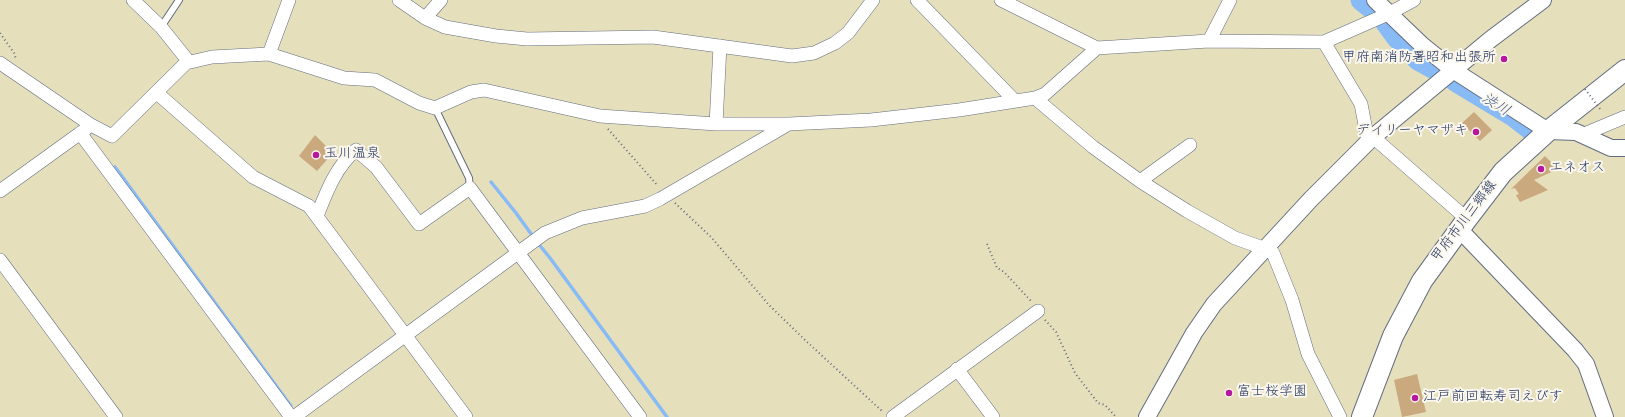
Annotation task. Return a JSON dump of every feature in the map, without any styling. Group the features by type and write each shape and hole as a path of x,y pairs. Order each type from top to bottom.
{"main road":[{"name":"甲府市川三郷線","path":"1362,417 1393,336 1422,281 1463,224 1503,172 1548,131 1625,70"}],"street":[{"path":"132,0 161,26 190,62"},
{"path":"269,54 289,0"},
{"path":"399,0 425,18 444,27 496,36 527,39 652,37 792,56 814,54 834,43 848,33 874,0"},
{"path":"425,18 441,0"},
{"path":"917,0 1015,101"},
{"path":"1002,0 1097,48 1209,41 1324,42 1388,14 1414,0"},
{"path":"1209,41 1230,0"},
{"path":"1375,0 1422,45 1453,70 1548,131 1576,132 1611,148 1625,148"},
{"path":"1147,417 1194,333 1214,304 1311,199 1370,139 1453,70 1543,0"},
{"path":"1324,42 1360,104 1370,139 1463,224 1575,350 1586,364 1600,408 1605,417"},
{"path":"716,124 720,46"},
{"path":"0,63 91,125 112,136 186,63 212,57 269,54 344,78 375,80 418,103 435,108 471,92 484,90 600,116 716,124 789,124 871,120 959,110 1035,98 1045,94 1097,48"},
{"path":"157,93 253,176 309,206 466,417"},
{"path":"1035,98 1093,146 1140,181 1187,211 1235,238 1273,253 1292,300 1308,354 1340,417"},
{"path":"1582,135 1625,116"},
{"path":"294,417 544,233 582,218 645,206 667,195 789,124"},
{"path":"0,191 91,125"},
{"path":"80,133 291,417"},
{"path":"1140,181 1190,145"},
{"path":"317,216 326,192 347,157 356,150 376,167 419,224 470,188 640,417"},
{"path":"0,260 116,417"},
{"path":"888,414 957,369 1038,311"},
{"path":"957,369 993,417"}],"lane":[{"path":"161,26 179,0"},
{"path":"435,108 469,178 470,188"}],"path":[{"path":"0,33 14,53 21,78"},
{"path":"1585,89 1600,109"},
{"path":"600,116 603,124 667,195 711,236 768,305 804,340 888,414"},
{"path":"987,244 997,268 1004,272 1033,303 1056,332 1074,373 1098,403 1105,405 1116,417"}],"building":[{"path":"1474,112 1492,130 1480,141 1462,123"},
{"name":"玉川温泉","path":"315,135 333,153 317,171 299,156"},
{"path":"1545,156 1558,169 1534,180 1548,190 1520,202 1516,195 1519,194 1515,188 1511,189"},
{"path":"1417,374 1426,412 1402,417 1394,380"}],"waterway":[{"name":"渋川","path":"1361,0 1376,12"},
{"name":"渋川","path":"1386,23 1397,38 1418,60 1440,72"},
{"name":"渋川","path":"1455,81 1513,116 1534,131"},
{"path":"115,167 291,406"},
{"path":"491,182 550,258 667,417"}],"place":[{"name":"甲府南消防署昭和出張所","path":"1504,59"},
{"name":"デイリーヤマザキ","path":"1476,132"},
{"name":"玉川温泉","path":"316,155"},
{"name":"エネオス","path":"1541,169"},
{"name":"富士桜学園","path":"1229,393"},
{"name":"江戸前回転寿司えびす","path":"1415,398"}]}
